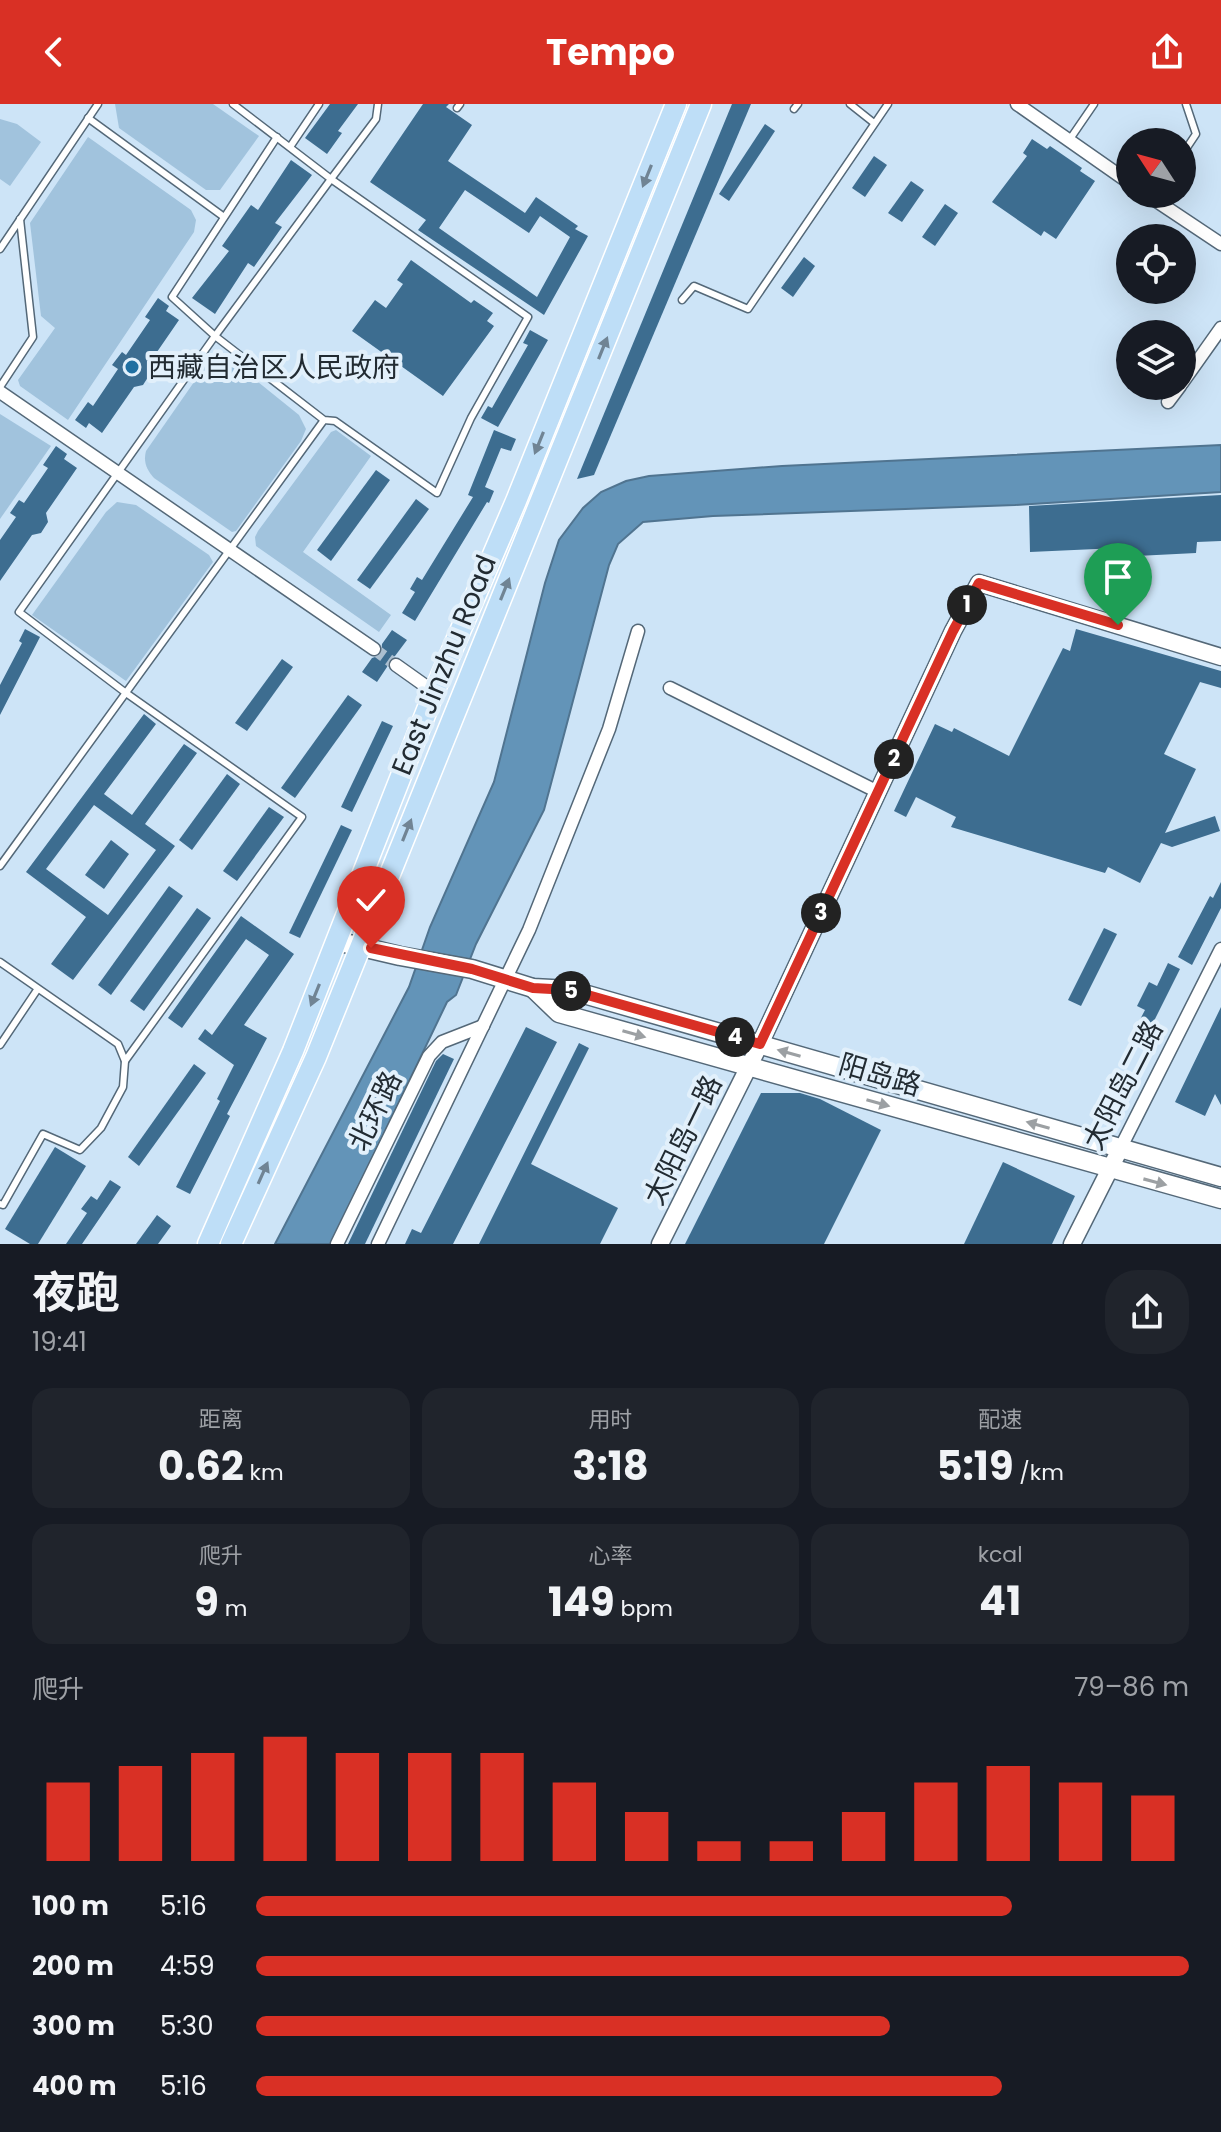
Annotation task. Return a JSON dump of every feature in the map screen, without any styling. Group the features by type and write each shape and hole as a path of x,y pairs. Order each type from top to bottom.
{"highway":[{"name":"East Jinzhu Road","path":"208,1244 293,1051 434,692 516,501 676,104"},
{"name":"East Jinzhu Road","path":"231,1244 316,1057 701,104"}],"main road":[{"name":"阳岛路","path":"336,941 472,969 533,988 570,990 1221,1177"},
{"name":"阳岛路","path":"533,988 559,1013 1221,1199"}],"street":[{"path":"1017,104 1116,173"},
{"path":"1167,208 1221,244"},
{"path":"1196,364 1221,328"},
{"path":"0,390 118,475 374,649"},
{"name":"太阳岛一路","path":"660,1244 760,1044 953,631 979,583 1221,657"},
{"path":"378,1244 529,930 609,729 638,631"},
{"path":"396,665 434,692"},
{"path":"670,688 878,792"},
{"name":"太阳岛二路","path":"1072,1244 1221,949"},
{"name":"北环路","path":"337,1244 429,1056 442,1042 483,1026"}],"lane":[{"path":"0,249 98,104"},
{"path":"233,104 277,137 331,179 528,317 471,418 437,493 335,421 324,420 215,336 172,297 277,137"},
{"path":"290,147 319,104"},
{"path":"125,1061 302,817 126,693 19,612 215,336 376,119 378,104"},
{"path":"850,104 874,123"},
{"path":"682,300 694,286 748,309 888,104"},
{"path":"1070,139 1094,104"},
{"path":"1186,104 1194,128"},
{"path":"88,118 224,217"},
{"path":"0,390 33,337 20,219"},
{"path":"0,866 324,420"},
{"path":"0,962 118,1044 125,1061 123,1087 101,1128 80,1150 43,1134 1,1207"},
{"path":"0,1045 37,990"}],"shaded area":[{"path":"115,104 213,104 259,136 220,190 206,190 119,128"},
{"path":"0,119 17,124 41,142 10,186 0,179"},
{"path":"88,137 191,210 196,220 194,232 68,420 20,386 18,380 55,328 41,316 30,223"},
{"path":"217,349 299,415 306,429 301,441 236,531 232,532 154,478 145,459 146,451"},
{"path":"0,414 51,446 0,519"},
{"path":"336,430 371,456 303,552 391,615 379,632 256,546 258,531 331,432"},
{"path":"1221,445 1221,492 643,522 618,544 609,565 544,810 476,944 456,995 447,1002 331,1244 275,1244 409,987 430,927 494,782 559,540 583,508 601,492 626,481 649,476 782,466"},
{"path":"117,502 136,505 209,555 213,562 126,681 32,615 106,512"}],"building":[{"path":"330,104 358,104 338,131 342,133 327,154 305,138"},
{"path":"423,104 449,104 446,107 472,125 448,161 525,213 536,197 588,236 544,315 418,230 426,220 370,182","holes":["465,190 529,233 540,216 570,237 537,297 439,228"]},
{"path":"732,104 751,104 594,475 577,479"},
{"path":"765,124 775,131 729,201 719,194"},
{"path":"1032,139 1047,149 1050,146 1095,181 1056,239 1044,231 1041,236 992,202 1027,156 1023,153"},
{"path":"874,156 887,165 865,197 852,188"},
{"path":"291,160 312,175 275,223 282,227 254,267 248,263 215,314 192,298 229,251 222,246 251,205 258,210"},
{"path":"911,181 924,190 902,222 888,213"},
{"path":"945,204 958,213 935,246 922,237"},
{"path":"804,257 815,266 793,297 781,288"},
{"path":"411,260 471,303 474,300 493,313 487,321 494,326 443,396 352,331 375,300 386,308 403,284 397,280"},
{"name":"西藏自治区人民政府","path":"158,298 169,306 166,311 179,320 148,365 150,374 143,385 134,387 102,433 89,423 86,428 75,420 88,402 93,406 118,369 112,365 122,352 126,355 150,320 145,317"},
{"path":"530,330 548,340 498,427 481,418 488,406 492,408 528,345 523,343"},
{"path":"494,430 516,439 511,451 501,448 485,487 494,491 489,503 415,621 402,613 415,592 410,589 417,577 422,580 473,497 468,495"},
{"path":"56,446 67,454 64,459 77,468 46,513 48,522 41,533 32,535 0,581 0,540 16,517 10,513 19,500 24,503 48,468 43,465"},
{"path":"376,470 390,480 331,561 317,550"},
{"path":"1221,495 1221,541 1197,542 1196,553 1117,557 1118,548 1030,552 1029,506"},
{"path":"416,499 429,509 370,589 357,580"},
{"path":"25,629 40,637 0,715 0,685 22,643 19,641"},
{"path":"1076,629 1221,671 1221,688 1200,682 1164,754 1196,769 1165,833 1215,816 1220,831 1172,847 1161,843 1140,883 1108,867 1105,873 951,827 956,817 916,797 906,817 894,811 935,724 952,732 954,728 1009,756 1063,648 1070,651"},
{"path":"392,630 407,640 389,659 377,682 362,672 372,658 381,655 382,644"},
{"path":"282,659 293,667 247,731 235,723"},
{"path":"348,695 362,705 295,798 281,788"},
{"path":"144,714 156,724 104,794 132,815 184,744 197,753 145,824 175,846 73,980 51,964 86,917 26,872","holes":["94,805 156,850 108,915 46,869"]},
{"path":"382,721 393,726 352,812 341,807"},
{"path":"227,774 240,784 192,850 179,840"},
{"path":"269,807 284,817 237,881 223,871"},
{"path":"341,825 352,830 300,938 289,933"},
{"path":"111,840 129,854 104,889 85,875"},
{"path":"1221,882 1221,908 1192,965 1178,957 1210,896 1213,898"},
{"path":"169,886 183,896 111,995 98,985"},
{"path":"197,908 211,918 144,1011 130,1001"},
{"path":"241,916 294,954 244,1025 267,1038 190,1194 176,1187 220,1101 217,1099 234,1065 198,1039 205,1029 212,1035 269,955 246,939 182,1028 168,1018"},
{"path":"1104,928 1117,934 1081,1006 1068,1000"},
{"path":"1168,963 1180,969 1145,1039 1133,1033 1145,1010 1137,1006 1149,982 1157,986"},
{"path":"1221,1007 1221,1105 1215,1094 1205,1116 1175,1102"},
{"path":"526,1027 557,1042 453,1244 405,1244 412,1229 421,1233"},
{"path":"579,1043 589,1048 531,1164 618,1208 600,1244 479,1244"},
{"path":"443,1054 454,1059 365,1244 348,1244 436,1061"},
{"path":"194,1064 206,1073 139,1166 128,1157"},
{"path":"761,1093 800,1093 820,1099 881,1130 824,1244 685,1244"},
{"path":"55,1147 86,1166 38,1244 30,1244 5,1229"},
{"path":"1003,1162 1075,1196 1052,1244 964,1244"},
{"path":"110,1180 121,1187 82,1244 66,1244 87,1213 81,1209 91,1196 97,1200"},
{"path":"157,1215 171,1226 158,1244 136,1244"}],"tunnel":[{"path":"374,649 396,665"}],"place":[{"name":"西藏自治区人民政府","path":"132,367"}],"route":[{"path":"371,948 472,969 533,988 570,990 760,1044 953,631 979,583 1118,625"}]}
